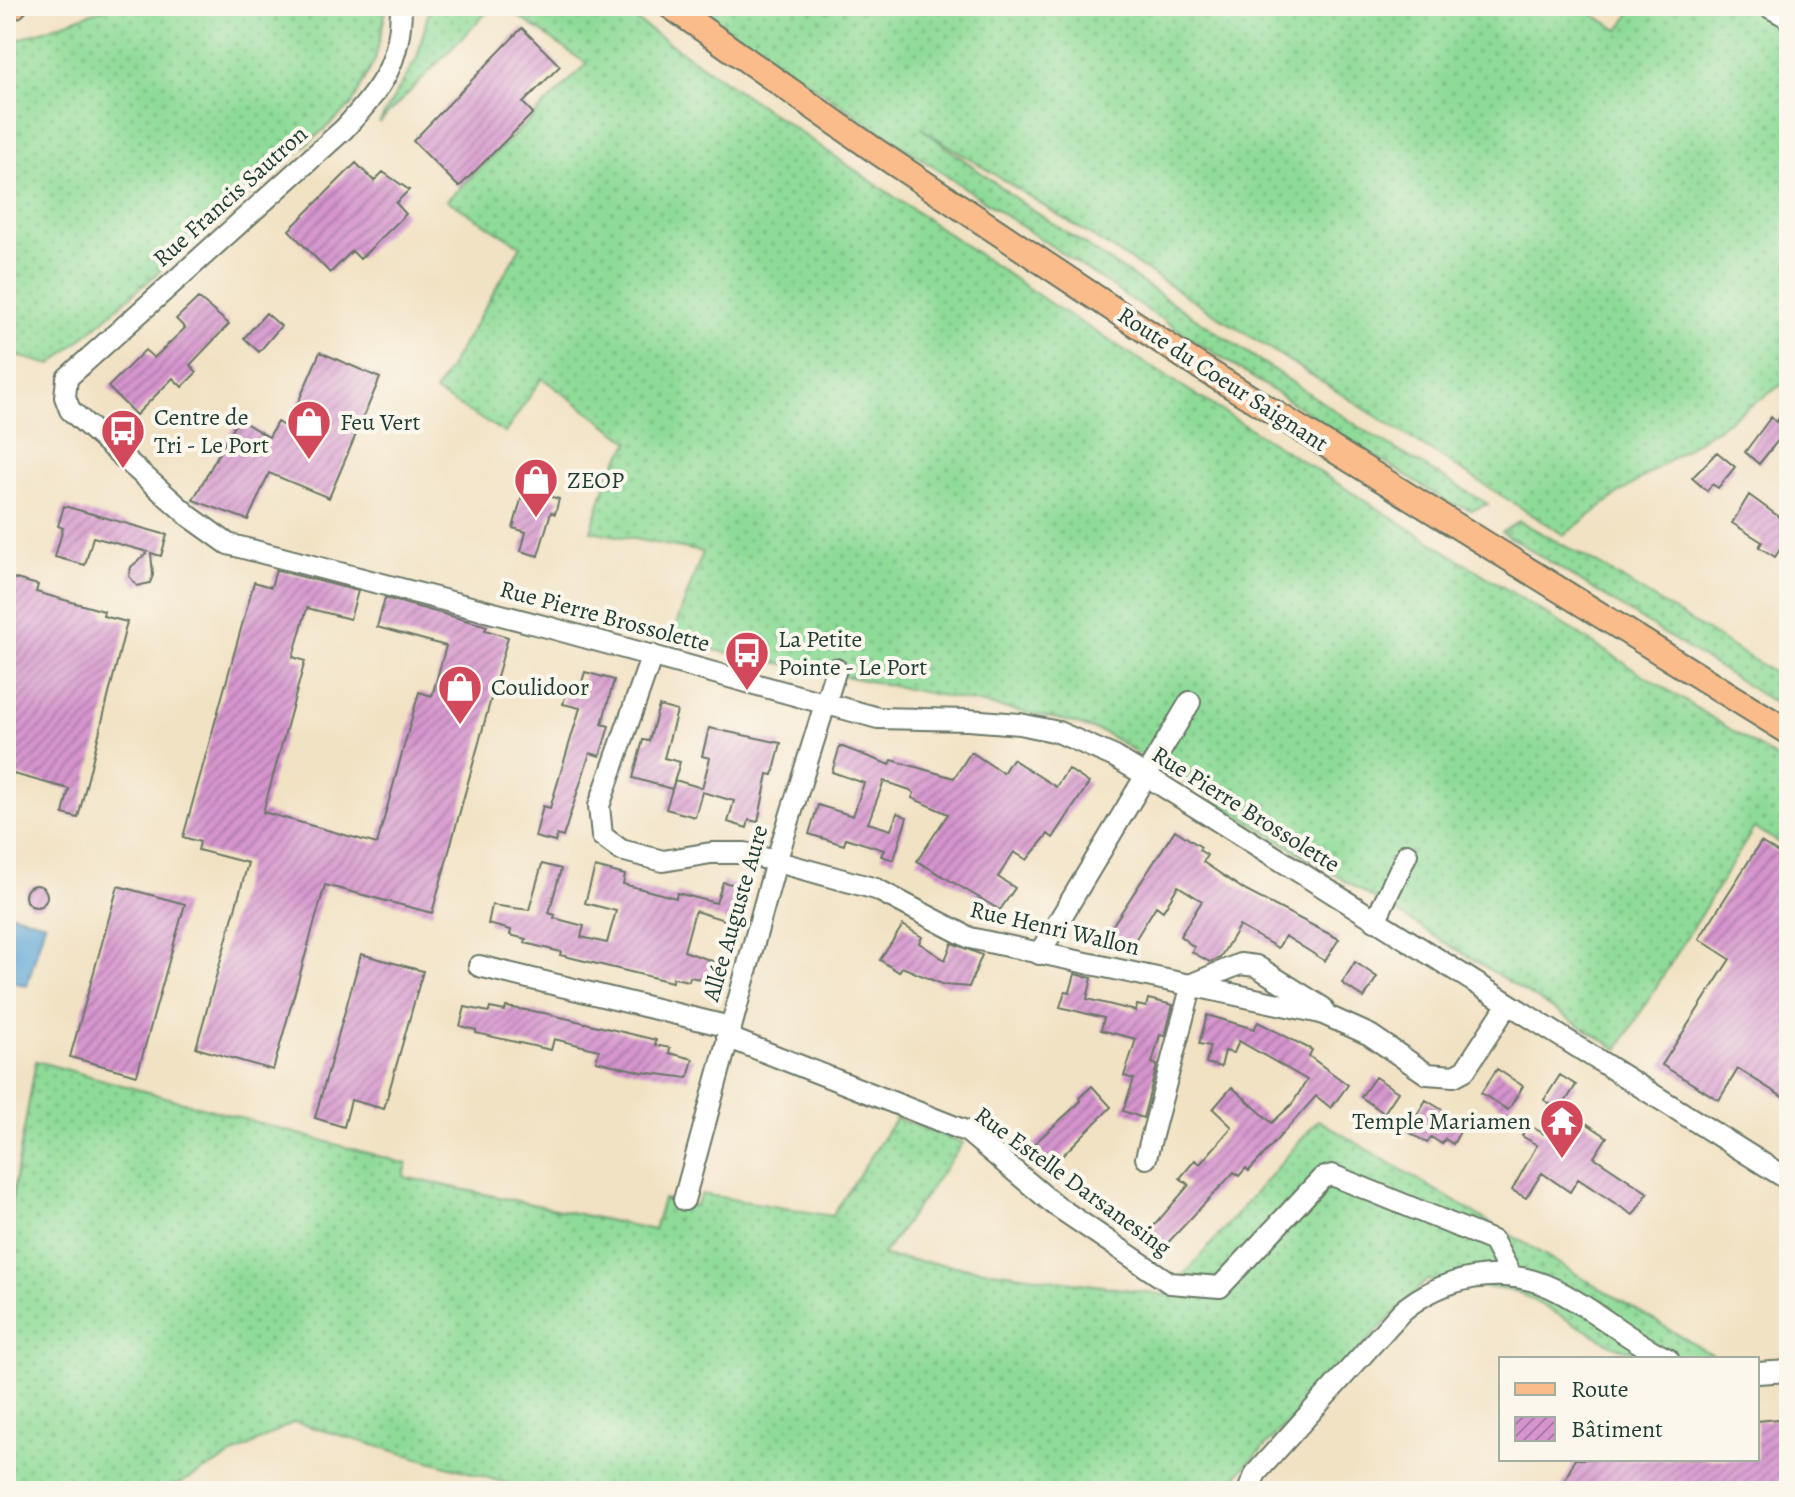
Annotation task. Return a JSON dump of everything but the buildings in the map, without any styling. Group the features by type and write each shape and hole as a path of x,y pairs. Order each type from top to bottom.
{"main road":[{"path":"6,9 14,6"},
{"name":"Route du Coeur Saignant","path":"670,6 886,158 1191,361 1789,732"}],"street":[{"path":"1767,6 1789,18"},
{"name":"Rue Francis Sautron","path":"64,387 76,367 344,129 376,94 393,67 403,12"},
{"name":"Rue Pierre Brossolette","path":"64,387 70,410 189,516 228,544 652,655 878,718 1007,723 1058,732 1115,757 1789,1180"},
{"name":"Rue Henri Wallon","path":"652,655 599,806 602,836 621,850 663,861 730,852 876,889 917,908 953,932 1039,954 1192,984 1345,1022 1427,1074 1441,1078 1465,1070 1508,1004"},
{"name":"Allée Auguste Aure","path":"479,966 728,1032 776,862 836,669"},
{"path":"1039,954 1190,702"},
{"path":"1375,921 1407,854"},
{"path":"1146,1158 1192,984 1240,964 1256,966 1345,1022"},
{"path":"684,1200 728,1032"},
{"name":"Rue Estelle Darsanesing","path":"728,1032 968,1132 1055,1205 1170,1283 1220,1287 1322,1178 1332,1175 1493,1241 1512,1277"},
{"path":"1248,1491 1256,1473 1402,1311 1419,1297 1478,1276 1512,1277 1551,1287 1665,1357"},
{"path":"1759,1373 1789,1371"}],"green space":[{"path":"111,6 387,6 375,60 351,106 51,365 6,353 6,44"},
{"path":"430,6 493,6 379,123 417,58"},
{"path":"504,6 615,6 1051,304 1789,766 1789,848 1754,828 1618,1049 1105,733 1067,721 670,641 703,552 591,531 610,471 630,442 542,378 505,433 435,392 521,246 447,200 587,64"},
{"path":"694,6 1579,6 1619,30 1635,6 1789,6 1789,380 1617,495 1564,535 921,128 1022,203 1370,434 1488,504 1472,510 1447,502 1127,297"},
{"path":"1519,521 1598,564 1789,682 1789,712 1502,532"},
{"path":"36,1061 407,1164 404,1177 654,1230 663,1199 695,1206 702,1194 832,1216 896,1118 963,1143 882,1256 1167,1295 1318,1120 1716,1357 1656,1357 1618,1348 1516,1291 1427,1280 1239,1473 1233,1491 534,1491 294,1422 166,1491 6,1491 6,1232"}],"water":[{"path":"9,913 45,923 27,986 6,980"}],"place":[{"name":"Feu Vert","path":"309,461"},
{"name":"Centre de Tri - Le Port","path":"123,470"},
{"name":"ZEOP","path":"536,519"},
{"name":"La Petite Pointe - Le Port","path":"747,692"},
{"name":"Coulidoor","path":"460,726"},
{"name":"Temple Mariamen","path":"1562,1160"}]}
